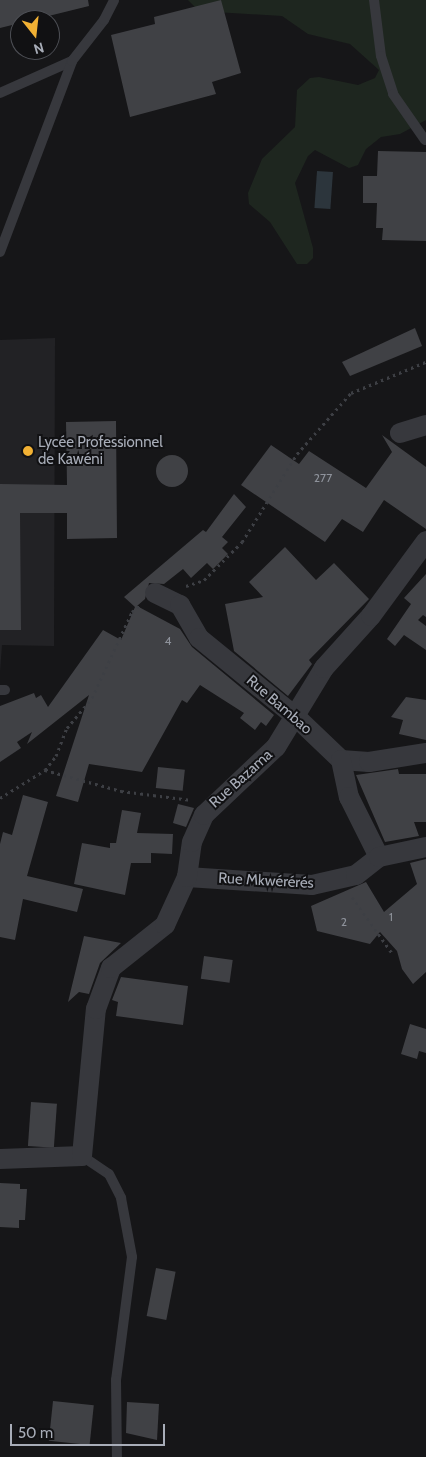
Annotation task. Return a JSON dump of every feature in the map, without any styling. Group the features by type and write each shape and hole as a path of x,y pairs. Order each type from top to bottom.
{"street":[{"path":"400,433 426,425"},
{"name":"Rue Bazama","path":"82,1156 100,991 111,968 165,924 187,877 192,842 212,804 261,766 296,717 324,668 371,616 426,541"},
{"name":"Rue Bambao","path":"156,592 180,605 199,638 296,717 341,760"},
{"path":"379,857 344,784 341,760 368,762 426,753"},
{"name":"Rue Mkwérérés","path":"187,877 312,885 356,875 379,857 426,847"},
{"path":"0,1159 82,1156"}],"lane":[{"path":"0,252 72,61 104,20 114,0"},
{"path":"374,0 381,56 393,94 425,140"},
{"path":"0,93 72,61"},
{"path":"82,1156 109,1174 121,1198 132,1257 116,1380 117,1457"}],"path":[{"path":"0,798 45,770 67,728 92,698 132,612 156,592 204,580 242,542 296,454 350,393 426,362"},
{"path":"45,770 121,792 212,804"},
{"path":"340,880 392,953"}],"shaded area":[{"path":"188,0 426,0 426,120 400,134 381,137 366,149 358,165 349,168 315,150 308,156 295,183 313,248 313,258 307,264 297,264 270,222 249,204 248,193 262,159 295,127 297,90 310,78 319,77 358,85 375,78 379,70 350,44 308,34 282,16 199,11"},
{"path":"317,171 333,172 330,209 314,208"},
{"name":"Lycée Professionnel de Kawéni","path":"55,338 54,646 2,645 0,672 0,340"}],"building":[{"path":"0,0 88,0 89,6 60,13 60,10 10,10 10,26 0,28"},
{"path":"221,0 241,73 212,82 216,94 130,117 111,35 155,24 154,17"},
{"path":"378,151 426,152 426,241 382,240 383,228 376,228 377,203 363,203 363,176 377,176"},
{"path":"415,328 422,346 350,376 342,362"},
{"path":"116,421 117,538 67,539 67,513 20,513 21,630 0,630 0,484 67,485 66,422"},
{"path":"382,435 426,467 426,529 384,500 363,532 342,519 325,542 241,485 271,445 299,464 309,451 366,488 392,452"},
{"path":"172,455 178,456 183,460 187,465 187,477 183,482 178,486 172,487 166,486 161,482 157,477 156,471 157,465 161,460 166,456"},
{"path":"234,494 246,507 222,537 228,542 222,548 228,554 213,569 207,563 191,578 183,569 164,584 149,583 145,599 137,606 180,629 192,647 274,715 266,726 261,722 255,730 240,718 244,713 200,685 187,703 182,700 142,772 89,764 78,802 56,796 89,695 27,744 32,732 17,742 21,748 0,762 0,706 34,693 36,698 41,695 48,707 103,630 121,640 135,607 124,597 203,530 206,532"},
{"path":"285,547 316,580 334,563 369,599 309,660 312,664 288,696 234,651 225,604 263,597 249,582"},
{"path":"426,574 426,617 423,615 418,620 426,626 426,650 404,635 395,646 387,639 411,604 404,598"},
{"path":"406,697 426,700 426,740 399,734 403,720 391,717"},
{"path":"158,767 185,770 183,791 156,788"},
{"path":"398,769 399,774 426,774 426,822 414,822 419,836 385,842 356,775"},
{"path":"23,795 48,802 27,876 83,889 77,912 23,899 15,940 0,937 0,844 3,832 12,835"},
{"path":"178,804 194,808 186,827 173,823"},
{"path":"122,810 141,813 137,833 173,834 172,854 151,853 151,863 131,863 125,895 74,884 82,843 110,848 110,843 116,843"},
{"path":"426,859 426,972 413,984 402,969 397,951 380,932 370,944 317,931 311,906 366,882 384,912 417,884 410,863"},
{"path":"84,936 121,943 100,963 89,994 79,992 68,1002"},
{"path":"204,956 233,960 230,983 201,979"},
{"path":"121,977 188,986 183,1025 116,1016 118,1002 112,1000"},
{"path":"410,1024 426,1029 426,1053 419,1051 417,1059 401,1054"},
{"path":"31,1102 57,1104 54,1148 28,1146"},
{"path":"0,1183 20,1184 20,1189 27,1189 25,1220 19,1220 19,1228 0,1227"},
{"path":"156,1268 176,1272 166,1320 147,1316"},
{"path":"53,1401 94,1405 90,1445 49,1441"},
{"path":"127,1402 159,1404 157,1440 126,1433"}],"place":[{"name":"Lycée Professionnel de Kawéni","path":"28,451"}]}
